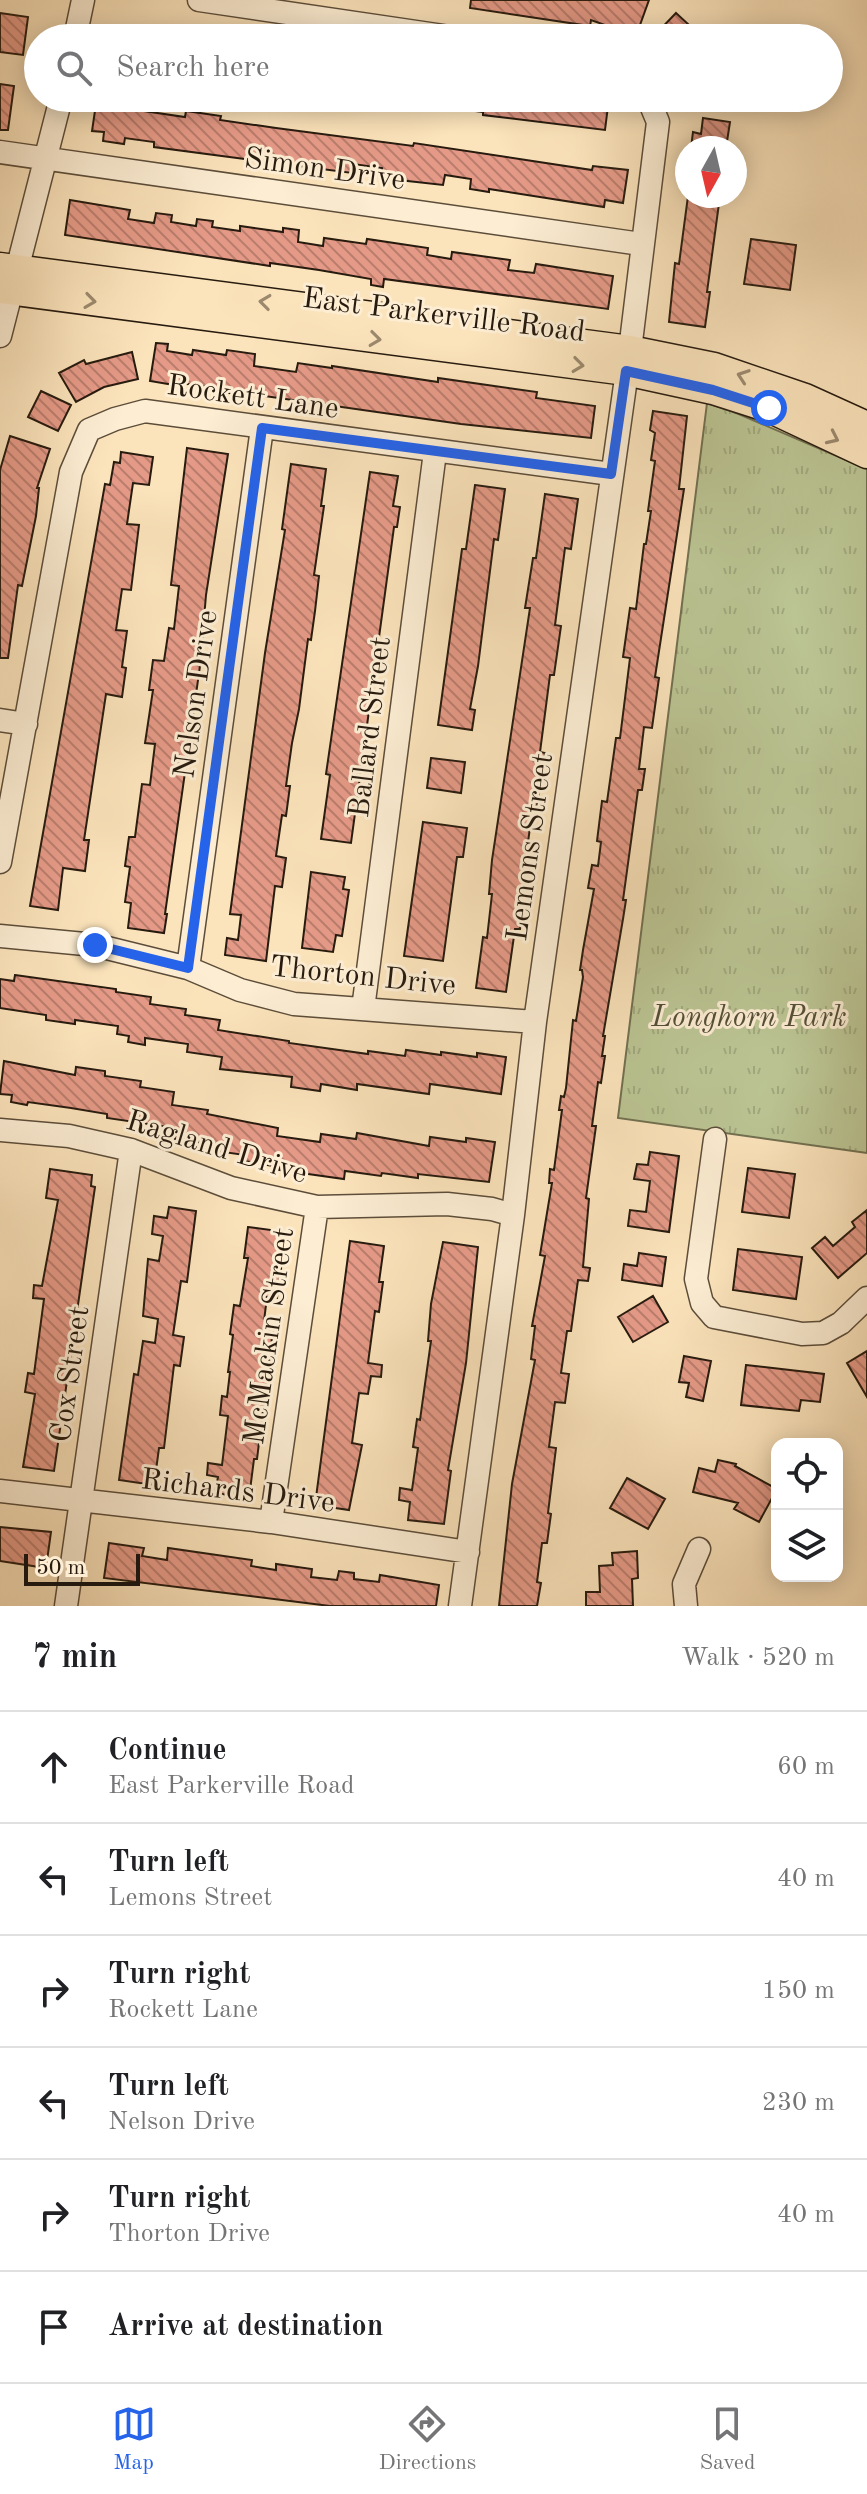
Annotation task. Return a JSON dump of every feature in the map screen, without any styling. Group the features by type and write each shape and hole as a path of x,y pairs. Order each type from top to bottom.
{"main road":[{"name":"East Parkerville Road","path":"8,279 628,361 714,367 805,398 867,426"},
{"name":"East Parkerville Road","path":"628,361 769,408 867,454"}],"street":[{"path":"78,24 83,0"},
{"path":"199,0 362,24"},
{"path":"0,336 8,279 47,158 58,112"},
{"name":"Lemons Street","path":"460,1606 513,1215 535,1022 628,361 658,122 654,112"},
{"name":"Simon Drive","path":"0,152 641,244"},
{"name":"Rockett Lane","path":"0,862 71,472 89,430 145,411 611,474"},
{"name":"Nelson Drive","path":"188,968 262,428"},
{"name":"Ballard Street","path":"363,1009 435,452"},
{"path":"0,720 26,724"},
{"name":"Thorton Drive","path":"0,936 95,945 188,968 240,990 294,1004 535,1022"},
{"name":"Ragland Drive","path":"0,1130 69,1136 131,1150 231,1188 317,1207 447,1204 492,1209 513,1215"},
{"path":"715,1139 696,1279 702,1303 714,1317 802,1334 823,1333 841,1323 867,1298"},
{"name":"Cox Street","path":"66,1606 131,1150"},
{"name":"McMackin Street","path":"271,1522 317,1207"},
{"name":"Richards Drive","path":"0,1491 271,1522 468,1552"},
{"path":"686,1606 684,1584 699,1549"}],"green space":[{"name":"Longhorn Park","path":"707,403 867,469 867,1153 618,1118"}],"building":[{"path":"471,0 649,0 640,24 602,24 591,20 590,24 577,24 470,8"},
{"path":"0,13 28,17 27,24 24,24 23,55 0,52"},
{"path":"676,13 688,24 665,24"},
{"path":"0,84 14,86 8,130 0,130"},
{"path":"95,112 151,112 185,117 186,112 193,112 221,116 220,120 413,146 414,143 592,170 593,166 628,170 623,203 605,200 604,207 489,189 489,192 470,189 471,179 445,175 443,185 381,178 382,168 354,164 352,173 154,147 154,142 125,138 124,144 103,141 104,132 92,131"},
{"path":"483,112 607,112 605,130 483,115"},
{"path":"703,118 730,122 728,136 692,136 693,132 701,134"},
{"path":"70,200 130,210 128,219 154,223 156,213 172,215 171,222 196,226 197,219 213,221 212,227 240,231 240,226 283,232 283,228 299,230 298,242 323,246 324,238 366,244 367,239 428,248 427,255 451,259 452,252 510,260 508,270 534,273 536,264 613,276 608,309 384,279 383,287 371,285 371,279 319,270 270,263 270,266 65,235"},
{"path":"686,208 718,208 705,327 669,322 675,263 679,264"},
{"path":"751,239 796,245 790,290 744,284"},
{"path":"156,343 168,344 167,351 192,355 193,350 226,355 227,350 255,354 254,366 296,372 298,363 537,392 536,398 595,406 591,438 461,424 150,381"},
{"path":"132,352 138,379 104,387 76,402 59,373 84,360 86,364"},
{"path":"41,391 71,405 58,431 28,417"},
{"path":"653,411 687,416 679,489 684,489 655,677 659,678 652,728 644,727 639,769 645,769 642,790 638,790 623,900 626,900 603,1036 602,1056 605,1056 592,1126 596,1126 586,1198 589,1199 583,1267 590,1268 588,1281 578,1280 571,1331 567,1331 561,1373 569,1374 565,1403 555,1402 549,1447 556,1448 548,1513 551,1514 547,1543 542,1543 537,1606 499,1606 512,1484 535,1360 531,1359 535,1326 532,1326 545,1256 540,1255 552,1183 549,1183 550,1169 554,1170 562,1110 559,1110 566,1088 573,1020 576,1021 583,977 580,970 594,889 588,888 592,865 598,866 601,842 597,841 602,801 607,802 616,738 620,738 630,658 623,657 630,608 636,609 651,511 648,511 655,461 651,460 655,433 650,430"},
{"path":"10,436 50,449 37,488 36,516 22,586 18,585 8,658 0,658 0,470"},
{"path":"187,448 228,454 206,595 200,666 164,933 128,928 131,903 125,902 130,867 125,866 129,837 135,837 142,784 150,785 155,744 145,743 153,690 149,690 153,660 164,661 169,628 174,629 179,586 171,585"},
{"path":"121,452 153,457 149,485 133,483 127,524 139,525 131,590 122,589 116,630 127,631 122,697 106,694 84,840 89,840 85,871 63,868 58,910 30,906 105,484 110,485 114,462 120,463"},
{"path":"291,464 326,469 314,575 319,576 315,611 292,743 286,786 290,786 286,816 282,815 276,856 286,858 282,887 275,886 266,961 225,955 227,938 238,940 241,915 230,914 285,530 282,529"},
{"path":"370,472 398,476 393,506 400,507 397,527 394,527 351,843 321,839 330,775 326,774"},
{"path":"475,485 505,489 498,540 494,539 470,709 475,710 472,730 438,725 462,549 466,549"},
{"path":"545,494 578,499 571,549 565,548 555,625 561,626 554,675 550,675 540,752 545,753 537,806 533,806 520,929 515,929 506,992 476,988 483,937 487,938 492,860 530,608 525,608"},
{"path":"431,758 465,762 461,793 427,788"},
{"path":"423,822 467,828 463,857 457,857 443,961 404,956"},
{"path":"311,872 345,877 343,889 349,890 342,936 336,935 333,952 302,948"},
{"path":"15,975 151,997 150,1004 186,1009 185,1015 220,1020 218,1030 289,1043 368,1054 368,1051 405,1056 406,1050 441,1055 441,1052 477,1057 477,1053 506,1057 501,1094 430,1084 429,1094 357,1084 357,1090 321,1084 320,1091 291,1087 292,1077 220,1069 222,1057 187,1052 188,1044 145,1038 145,1045 128,1042 129,1036 117,1034 118,1026 75,1020 75,1024 46,1020 46,1015 0,1008 0,979 14,981"},
{"path":"4,1061 75,1075 76,1067 105,1071 105,1076 141,1081 140,1087 174,1092 172,1105 208,1110 207,1114 278,1128 277,1136 320,1142 321,1134 356,1139 357,1133 429,1146 430,1137 495,1142 489,1182 418,1174 418,1178 345,1171 344,1179 279,1170 279,1167 244,1161 245,1155 209,1150 209,1144 175,1139 176,1128 107,1118 107,1114 71,1108 11,1102 12,1095 0,1094"},
{"path":"650,1152 679,1156 669,1232 628,1226 630,1210 646,1212 650,1181 634,1179 637,1164 648,1165"},
{"path":"748,1168 795,1174 789,1218 742,1212"},
{"path":"50,1169 92,1175 91,1186 95,1187 54,1471 23,1467 35,1394 25,1392 28,1373 34,1374 44,1299 33,1298 34,1285 42,1286 58,1200 46,1198"},
{"path":"169,1207 196,1211 187,1282 181,1281 173,1335 184,1337 180,1366 174,1365 164,1448 159,1448 154,1485 119,1480 134,1374 138,1375 143,1341 155,1343 158,1319 143,1316 148,1259 159,1261 163,1236 152,1234 154,1216 167,1218"},
{"path":"867,1210 867,1253 838,1278 812,1248 825,1237 833,1246 855,1227 852,1222"},
{"path":"248,1227 286,1232 277,1298 267,1297 264,1321 274,1322 257,1459 254,1459 249,1498 215,1493 218,1477 207,1475 208,1463 222,1465 228,1416 220,1415 222,1396 227,1397 233,1335 230,1334 234,1305 240,1306 248,1258 244,1258"},
{"path":"350,1241 384,1246 379,1312 375,1311 368,1363 382,1365 381,1377 371,1376 368,1394 359,1393 352,1443 362,1445 349,1510 315,1505"},
{"path":"443,1242 478,1247 466,1363 448,1470 451,1471 444,1524 408,1520 410,1502 399,1500 400,1488 412,1490 418,1448 413,1447 417,1419 420,1420 431,1341 428,1341 431,1304"},
{"path":"738,1249 802,1257 796,1299 733,1290"},
{"path":"639,1253 666,1257 662,1286 622,1280 624,1264 637,1266"},
{"path":"653,1296 668,1322 633,1342 618,1317"},
{"path":"867,1351 867,1397 847,1363"},
{"path":"684,1356 711,1361 703,1401 686,1397 689,1383 679,1382"},
{"path":"746,1365 824,1374 820,1402 801,1400 799,1411 741,1405"},
{"path":"718,1460 736,1464 771,1486 771,1500 759,1522 734,1509 738,1503 693,1492 699,1468 715,1472"},
{"path":"627,1478 665,1499 648,1529 610,1508"},
{"path":"0,1527 51,1532 46,1568 0,1561"},
{"path":"109,1543 144,1548 142,1556 167,1560 168,1548 252,1560 251,1566 276,1570 276,1564 312,1569 311,1577 337,1580 339,1571 354,1573 354,1579 379,1582 380,1575 439,1585 436,1606 330,1606 104,1578"},
{"path":"637,1551 638,1578 632,1579 633,1606 586,1606 586,1592 600,1592 599,1566 613,1565 612,1553"}],"route":[{"path":"95,945 188,968 262,428 611,474 626,371 713,390 769,408"}]}
